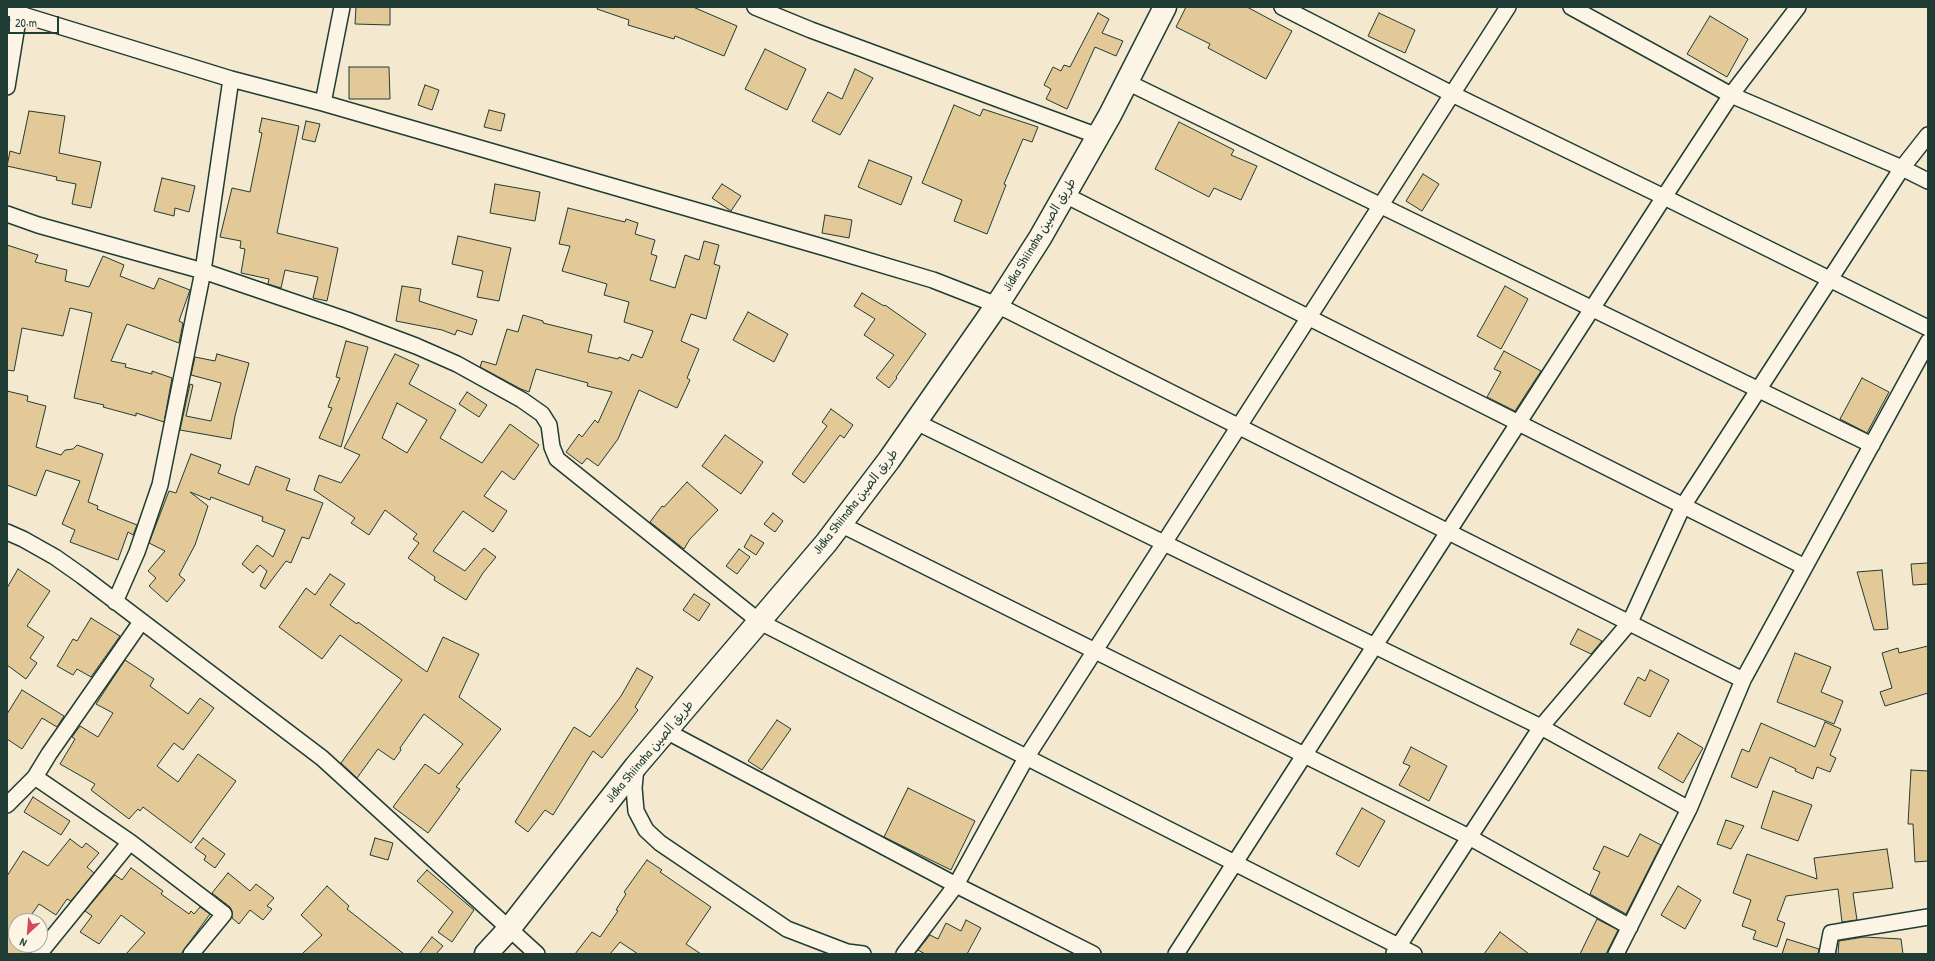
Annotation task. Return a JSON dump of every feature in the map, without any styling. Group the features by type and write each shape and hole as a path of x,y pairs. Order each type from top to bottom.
{"main road":[{"name":"Jidka Shiinaha طريق الصين","path":"486,954 509,929 636,766 760,622 840,524 916,422 997,305 1040,238 1098,136 1165,7"}],"street":[{"path":"323,103 342,7"},
{"path":"755,7 811,30 1098,136"},
{"path":"1282,7 1452,94 1928,328"},
{"path":"904,954 956,885 1026,758 1508,7"},
{"path":"1571,7 1731,96 1902,168 1928,181"},
{"path":"1176,954 1664,197 1731,96 1798,7"},
{"path":"7,87 16,10 231,79 323,103 834,250 933,280 997,305 1238,427 1449,530 1743,680"},
{"path":"115,602 137,552 160,485 203,271 231,79"},
{"path":"1127,82 1380,206 1592,307 1872,445"},
{"path":"1396,950 1541,727 1630,622 1684,506 1902,168 1928,135"},
{"path":"1065,195 1308,319 1519,422 1805,567"},
{"path":"7,214 38,225 203,271 347,320 416,346 457,364 522,400 542,414 549,425 552,448 557,459 760,622 1026,758 1235,862 1396,950 1414,954"},
{"path":"1616,954 1689,809 1743,680 1928,342"},
{"path":"916,422 1163,544 1375,645 1541,727 1689,809"},
{"path":"840,524 1094,652 1305,754 1469,837 1630,927"},
{"path":"7,532 55,557 322,758 537,954"},
{"path":"7,805 35,777 48,754 141,622"},
{"path":"666,731 956,885 1093,954"},
{"path":"636,766 634,788 636,811 646,830 660,843 787,929 847,952 863,954"},
{"path":"35,777 130,842 224,914 190,954"},
{"path":"39,954 130,842"},
{"path":"1827,954 1831,933 1928,917"}],"building":[{"path":"356,7 390,7 390,25 355,24"},
{"path":"598,7 693,7 737,26 724,56 675,36 674,39 628,25 629,20 597,9"},
{"path":"1186,7 1247,7 1292,31 1266,79 1208,48 1210,44 1176,27"},
{"path":"1098,13 1109,19 1102,33 1123,41 1116,56 1095,47 1067,109 1046,99 1051,89 1044,85 1053,67 1061,71 1064,65 1070,67"},
{"path":"1379,13 1415,30 1405,53 1368,36"},
{"path":"1710,16 1748,39 1727,77 1687,54"},
{"path":"765,49 806,69 787,110 745,89"},
{"path":"349,67 389,67 390,99 349,99"},
{"path":"855,69 873,78 840,135 812,121 828,92 842,99"},
{"path":"425,85 439,90 432,110 418,105"},
{"path":"954,105 980,116 983,109 1038,127 1032,142 1023,139 1004,184 1006,185 987,234 954,221 962,200 922,183"},
{"path":"489,110 505,114 501,131 484,127"},
{"path":"29,111 65,116 59,153 101,162 91,208 72,204 76,184 56,180 57,177 7,166 10,151 20,154"},
{"path":"262,118 299,126 277,233 338,248 327,301 313,298 318,277 285,270 281,288 268,284 269,279 241,273 245,249 240,248 241,241 220,237 232,188 250,192 262,133 259,132"},
{"path":"306,121 320,124 315,142 302,139"},
{"path":"1179,122 1234,150 1231,155 1257,166 1241,200 1214,188 1209,197 1155,169"},
{"path":"869,160 912,177 901,205 858,187"},
{"path":"1423,174 1439,184 1422,211 1406,201"},
{"path":"162,178 195,186 189,212 175,208 174,216 154,211"},
{"path":"495,184 540,192 535,221 490,213"},
{"path":"722,184 741,196 731,211 712,198"},
{"path":"568,208 625,222 626,219 638,223 635,234 655,240 651,254 657,256 650,280 675,288 685,255 699,260 704,241 719,245 714,264 720,266 706,319 691,314 681,341 699,349 687,378 690,380 677,408 639,390 618,439 598,466 587,458 582,464 566,452 579,434 582,437 595,420 598,423 612,392 587,386 588,383 536,369 529,392 480,367 482,361 496,365 507,329 518,332 523,315 543,321 543,323 592,335 588,352 618,359 619,357 629,361 632,354 642,358 653,331 624,322 629,302 604,295 607,284 562,271 570,246 559,244"},
{"path":"825,215 852,220 849,238 822,233"},
{"path":"458,236 511,248 499,301 477,297 483,271 452,264"},
{"path":"7,245 38,255 35,262 67,270 65,281 89,287 103,256 124,265 120,276 154,289 159,278 190,290 179,321 183,323 179,343 127,324 111,361 126,364 125,367 152,374 152,371 172,378 164,422 136,413 136,416 103,407 104,405 74,398 92,313 70,308 63,336 22,328 14,371 7,370"},
{"path":"402,286 421,289 419,301 477,320 472,335 457,330 455,335 442,330 396,321"},
{"path":"1505,286 1528,299 1501,349 1477,336"},
{"path":"862,293 884,306 885,305 926,334 889,388 876,378 894,355 864,335 875,319 854,306"},
{"path":"748,312 788,334 774,362 733,340"},
{"path":"346,341 368,347 341,447 319,438 332,408 328,407 340,378 336,377"},
{"path":"1504,351 1541,371 1515,411 1487,397 1501,372 1494,369"},
{"path":"217,354 249,363 235,416 231,439 180,430 190,384 193,385 186,416 211,421 221,383 191,375 195,357 215,361"},
{"path":"395,354 419,365 409,384 456,410 440,438 482,463 510,424 539,445 514,480 502,471 484,496 507,511 493,532 463,511 433,551 465,571 484,548 496,557 483,573 466,600 434,580 435,577 408,558 419,543 413,539 417,534 385,510 369,535 351,523 355,518 314,490 319,475 341,483 360,455 344,448","holes":["397,403 427,420 407,453 382,438"]},
{"path":"1862,378 1889,392 1867,433 1840,419"},
{"path":"7,391 28,396 27,401 46,406 36,447 61,455 65,450 73,449 77,445 103,454 88,502 98,506 97,509 137,525 133,535 128,532 118,560 70,542 75,530 62,524 80,481 46,470 36,496 7,485"},
{"path":"467,392 487,405 479,417 459,404"},
{"path":"831,409 853,425 844,438 840,435 804,483 792,474 827,426 822,422"},
{"path":"725,435 763,462 741,494 702,466"},
{"path":"191,454 221,465 218,473 249,485 256,466 290,479 286,490 323,503 309,539 302,537 291,563 286,561 265,589 260,586 267,571 260,565 253,573 242,564 257,545 273,557 285,530 262,521 263,517 211,497 210,500 190,492 208,506 195,545 179,575 185,580 167,602 149,586 156,578 148,571 165,551 149,543 169,491 176,493"},
{"path":"687,482 718,510 690,539 684,549 650,522 662,506 664,507"},
{"path":"773,513 783,521 775,532 764,524"},
{"path":"751,535 764,543 756,555 744,547"},
{"path":"739,549 750,557 737,574 726,566"},
{"path":"1928,563 1928,584 1913,585 1911,564"},
{"path":"18,569 50,591 27,626 44,637 30,658 37,663 26,679 7,665 7,588"},
{"path":"1882,570 1888,629 1874,630 1857,572"},
{"path":"330,574 345,584 330,605 357,624 358,622 427,672 443,637 479,654 459,697 501,729 456,787 460,789 428,833 393,807 425,764 439,774 463,744 424,714 400,748 401,750 394,760 378,749 357,778 341,763 402,680 340,635 322,659 279,627 306,588 315,595"},
{"path":"694,594 710,604 699,621 683,610"},
{"path":"91,618 120,636 91,677 77,669 73,675 57,666 73,639 77,641"},
{"path":"1578,629 1602,641 1591,654 1570,644"},
{"path":"1928,646 1928,693 1885,706 1880,692 1892,688 1882,653 1898,648 1899,653"},
{"path":"1795,653 1831,667 1821,692 1843,701 1834,724 1777,702"},
{"path":"125,660 154,679 150,686 188,714 200,698 214,708 183,750 174,743 157,766 178,782 198,754 236,781 191,843 143,807 140,811 138,809 129,819 91,790 95,784 60,764 75,739 72,737 80,726 98,737 113,713 96,704"},
{"path":"637,668 653,677 635,707 638,710 602,758 593,751 553,815 545,810 528,832 515,822 574,727 590,737 621,696"},
{"path":"1650,670 1669,680 1650,717 1624,704 1638,677 1645,681"},
{"path":"22,690 64,716 57,727 42,718 22,749 7,739 7,714"},
{"path":"777,720 791,729 762,770 748,761"},
{"path":"1825,722 1841,729 1830,755 1836,758 1830,772 1817,767 1813,779 1770,757 1757,788 1731,777 1742,749 1749,752 1761,723 1815,747"},
{"path":"1678,733 1703,748 1683,783 1658,768"},
{"path":"1411,747 1447,766 1429,801 1399,785 1410,766 1403,763"},
{"path":"1911,770 1928,771 1928,861 1915,862 1913,824 1908,824"},
{"path":"908,788 975,821 951,870 884,837"},
{"path":"1773,791 1812,805 1798,841 1761,828"},
{"path":"33,797 70,821 61,835 24,812"},
{"path":"1362,808 1385,821 1359,867 1336,854"},
{"path":"1726,820 1744,826 1731,849 1717,844"},
{"path":"1640,834 1661,845 1626,914 1590,894 1600,872 1593,869 1604,846 1628,857"},
{"path":"203,838 225,854 215,868 204,860 206,856 195,848"},
{"path":"375,838 393,843 388,860 370,855"},
{"path":"70,839 82,848 86,843 99,853 87,867 94,873 71,901 67,899 56,915 39,904 33,913 8,913 8,953 30,953 7,954 7,876 23,851 48,866"},
{"path":"1887,849 1893,888 1853,893 1857,920 1842,922 1838,889 1786,896 1777,920 1785,923 1777,947 1753,939 1756,931 1742,926 1751,900 1733,893 1747,854 1817,879 1814,858"},
{"path":"647,860 662,870 660,872 711,907 686,944 701,954 638,954 620,942 610,954 575,954 592,932 600,937 618,911 616,910 626,894 624,892"},
{"path":"131,868 163,891 161,894 189,914 191,911 194,914 200,907 210,914 181,954 126,954 145,933 121,915 99,944 80,932 92,916 85,911 115,875 122,880"},
{"path":"427,870 474,910 452,942 438,932 453,912 417,881"},
{"path":"228,873 250,891 256,884 274,898 267,906 272,909 263,920 250,910 239,924 232,918 232,911 230,907 212,893"},
{"path":"327,886 349,906 347,909 404,954 302,954 322,935 301,915"},
{"path":"1678,886 1701,900 1685,929 1661,915"},
{"path":"1597,919 1618,930 1606,954 1580,954"},
{"path":"966,920 981,928 967,954 925,954 918,950 930,935 938,939 946,923 961,931"},
{"path":"1500,932 1529,954 1484,954"},
{"path":"432,937 443,946 436,954 419,954"},
{"path":"1864,937 1901,939 1903,954 1838,954 1839,941"},
{"path":"1787,939 1819,949 1818,954 1782,954"}]}
